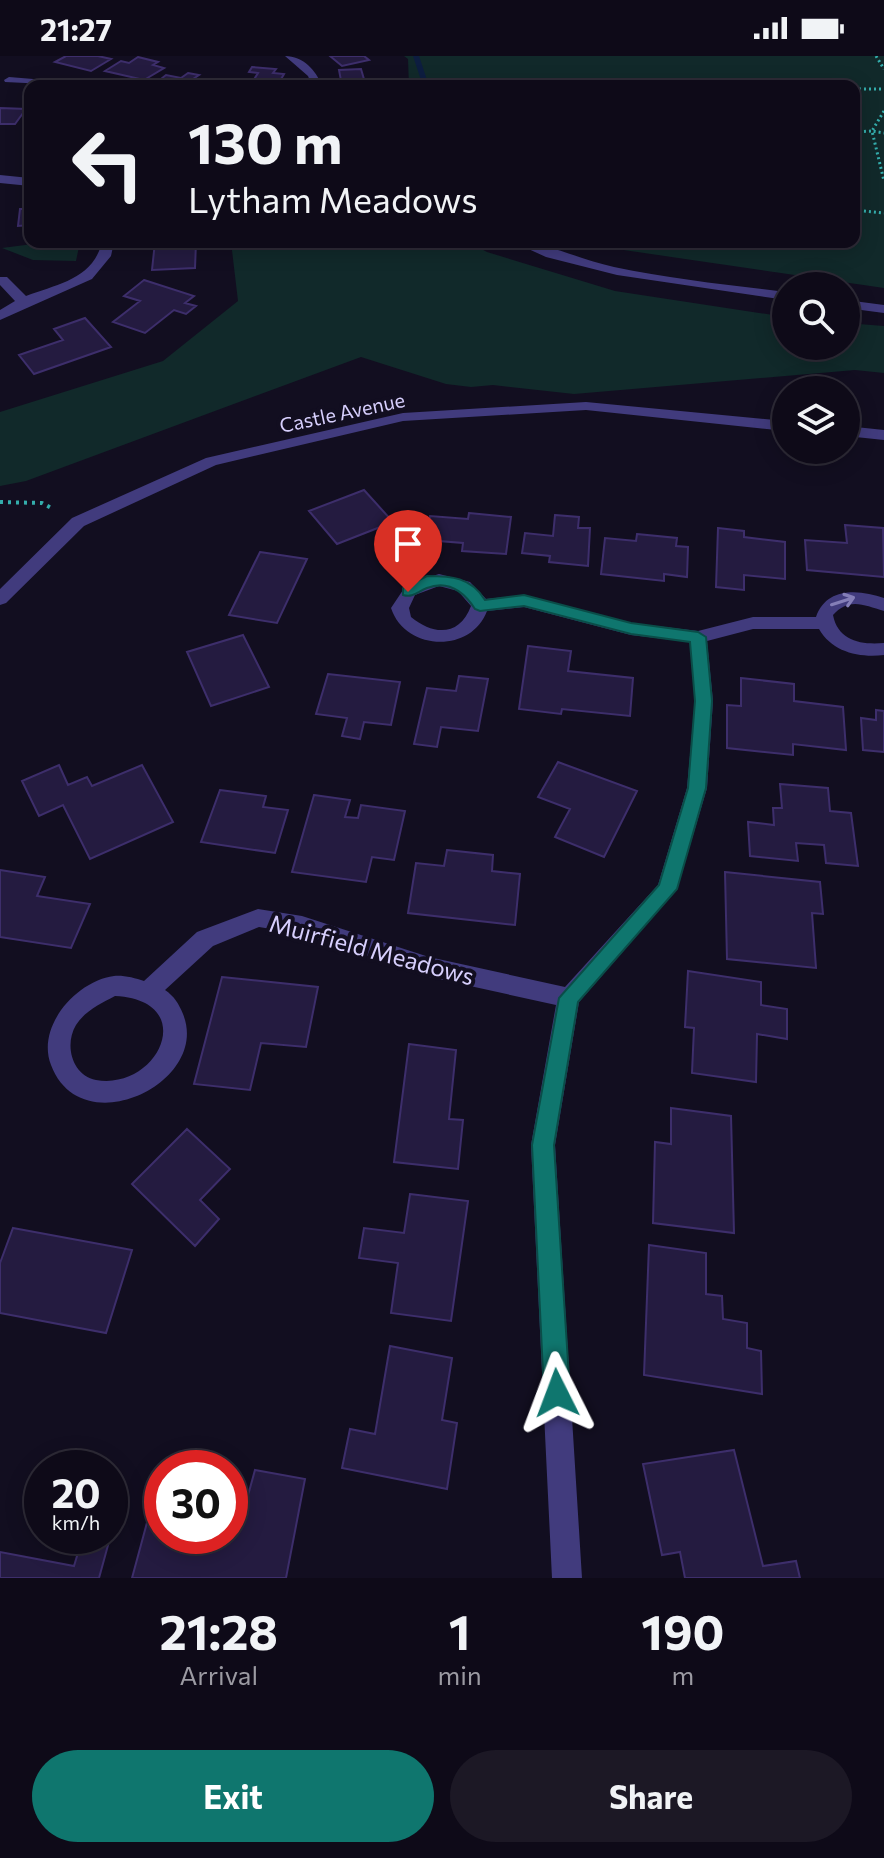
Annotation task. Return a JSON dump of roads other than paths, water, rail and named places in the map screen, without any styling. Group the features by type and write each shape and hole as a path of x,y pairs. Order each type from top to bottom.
{"street":[{"path":"290,56 315,80"},
{"path":"0,70 8,73 5,83"},
{"path":"1,178 24,181"},
{"path":"0,316 24,302 57,292 93,273 108,254 108,248"},
{"path":"534,248 613,272 772,294"},
{"path":"2,280 24,302"},
{"path":"860,306 884,309"},
{"name":"Castle Avenue","path":"0,599 78,522 211,461 403,417 586,406 772,425"},
{"path":"860,432 884,435"},
{"path":"884,605 868,598 845,598 828,607 825,623 836,639 847,646 871,651 884,649"},
{"path":"480,606 524,601 631,629 698,637 753,623 825,623"},
{"path":"567,1578 543,1145 569,998 667,889 697,788 704,701 698,637"},
{"name":"Muirfield Meadows","path":"149,990 205,939 258,918 302,925 429,967 569,998"},
{"path":"113,986 149,990 163,1000 173,1022 172,1048 162,1065 138,1084 108,1093 89,1090 73,1082 63,1069 57,1053 66,1018 95,992 113,986"}],"waterway":[{"path":"416,56 424,80"}]}
